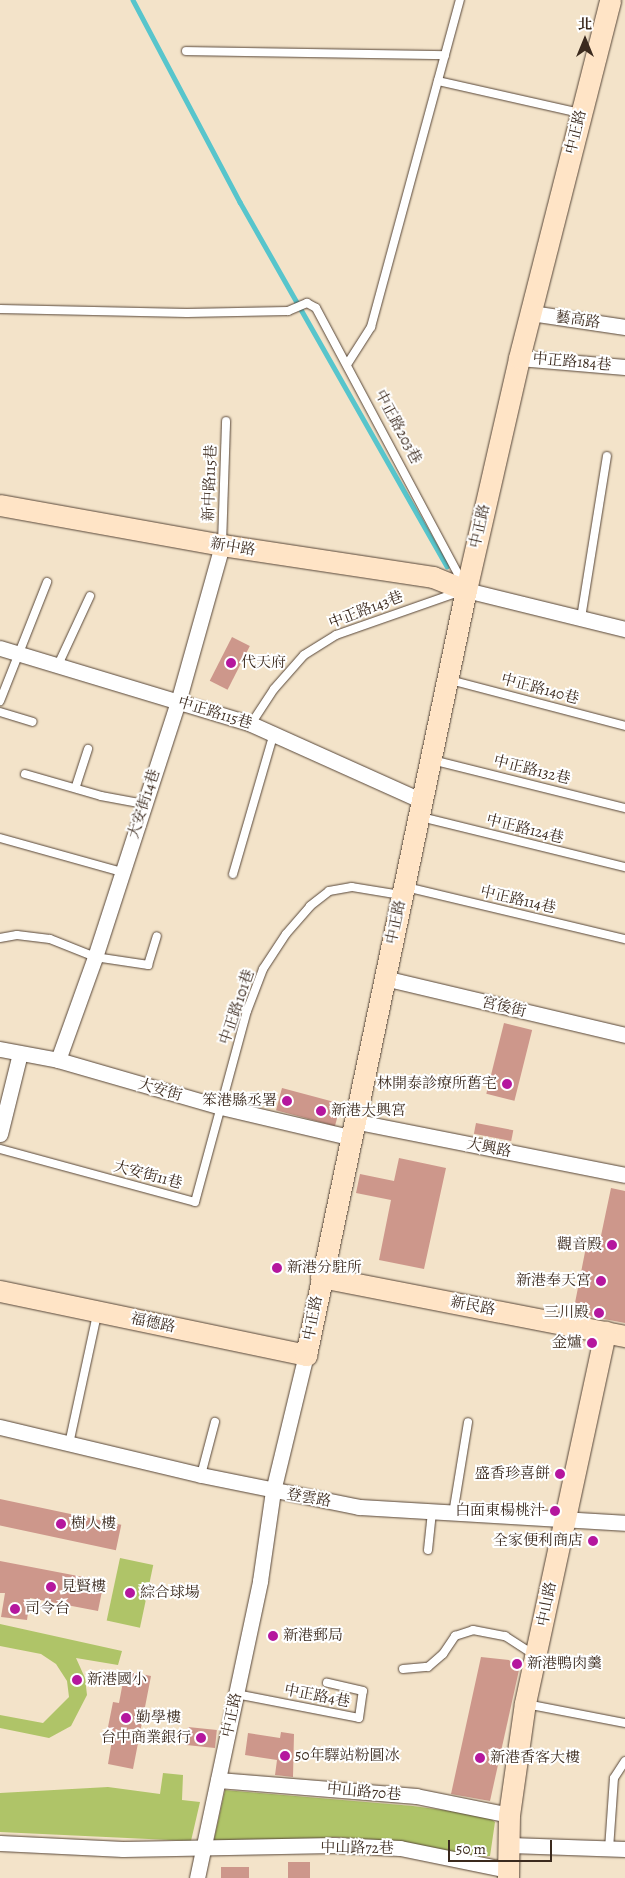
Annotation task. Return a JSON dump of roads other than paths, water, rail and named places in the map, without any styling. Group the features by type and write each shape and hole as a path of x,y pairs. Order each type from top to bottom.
{"main road":[{"name":"中正路","path":"306,1355 351,1129 432,760 466,590 519,358 610,0"},
{"name":"新中路","path":"0,505 222,545 433,577 466,590"},
{"name":"新民路","path":"321,1277 615,1334"},
{"name":"福德路","path":"0,1291 306,1355"},
{"name":"中山路","path":"508,1874 510,1845 509,1815 534,1655 545,1619 562,1521 615,1334"}],"street":[{"name":"藝高路","path":"531,313 625,327"},
{"name":"中正路184巷","path":"519,358 625,367"},
{"name":"大安街14巷","path":"58,1060 96,957 178,702 222,545"},
{"path":"466,590 625,630"},
{"name":"中正路115巷","path":"0,648 251,724 274,733 420,809"},
{"name":"宮後街","path":"384,978 625,1035"},
{"name":"大安街","path":"0,1049 58,1060 221,1107 351,1129"},
{"path":"0,1134 20,1053"},
{"name":"大興路","path":"351,1129 625,1175"},
{"name":"中正路","path":"203,1848 260,1581 273,1491 306,1355"},
{"name":"登雲路","path":"0,1427 201,1475 359,1507 562,1521 625,1523"},
{"name":"中山路70巷","path":"218,1780 416,1796 509,1815"},
{"name":"中山路72巷","path":"0,1843 203,1848 334,1846 400,1848 508,1874"},
{"path":"510,1845 625,1849"},
{"path":"197,1878 203,1848"}],"lane":[{"path":"348,363 371,327 460,0"},
{"path":"186,51 445,55"},
{"path":"438,81 580,113"},
{"name":"中正路203巷","path":"0,308 187,313 288,311 307,303 316,308 348,363 466,590"},
{"name":"新中路115巷","path":"222,545 226,421"},
{"path":"581,618 607,456"},
{"path":"0,701 47,582"},
{"name":"中正路143巷","path":"251,724 274,689 304,655 336,635 466,590"},
{"path":"58,665 90,596"},
{"name":"中正路140巷","path":"448,679 625,726"},
{"path":"0,712 32,722"},
{"path":"233,874 274,733"},
{"path":"76,786 88,749"},
{"name":"中正路132巷","path":"432,760 625,808"},
{"path":"25,774 76,786 101,796 144,804"},
{"name":"中正路124巷","path":"420,809 625,867"},
{"path":"0,838 122,872"},
{"name":"中正路101巷","path":"221,1107 247,1011 263,969 310,906 329,891 352,887 403,891"},
{"name":"中正路114巷","path":"403,891 625,940"},
{"path":"0,938 18,935 50,939 96,957 148,965 157,936"},
{"name":"大安街11巷","path":"0,1150 195,1202 221,1107"},
{"path":"69,1444 98,1312"},
{"path":"201,1475 215,1422"},
{"path":"453,1514 468,1422"},
{"path":"428,1550 432,1513"},
{"path":"403,1669 428,1668 443,1654 455,1636 473,1630 504,1636 534,1655"},
{"name":"中正路4巷","path":"236,1694 360,1718 363,1691 327,1683"},
{"path":"525,1703 625,1723"},
{"path":"609,1849 614,1778 625,1760"}],"waterway":[{"path":"133,0 240,202 447,566"}],"place":[{"name":"代天府","path":"231,663"},
{"name":"林開泰診療所舊宅","path":"507,1084"},
{"name":"笨港縣丞署","path":"287,1101"},
{"name":"新港大興宮","path":"321,1111"},
{"name":"觀音殿","path":"612,1245"},
{"name":"新港分駐所","path":"277,1268"},
{"name":"新港奉天宮","path":"601,1281"},
{"name":"三川殿","path":"599,1313"},
{"name":"金爐","path":"592,1343"},
{"name":"盛香珍喜餅","path":"560,1474"},
{"name":"白面東楊桃汁","path":"555,1511"},
{"name":"樹人樓","path":"61,1524"},
{"name":"全家便利商店","path":"593,1541"},
{"name":"見賢樓","path":"51,1587"},
{"name":"綜合球場","path":"130,1593"},
{"name":"司令台","path":"15,1609"},
{"name":"新港郵局","path":"273,1636"},
{"name":"新港鴨肉羹","path":"517,1664"},
{"name":"新港國小","path":"77,1680"},
{"name":"勤學樓","path":"126,1718"},
{"name":"台中商業銀行","path":"201,1738"},
{"name":"50年驛站粉圓冰","path":"285,1756"},
{"name":"新港香客大樓","path":"480,1758"}]}
